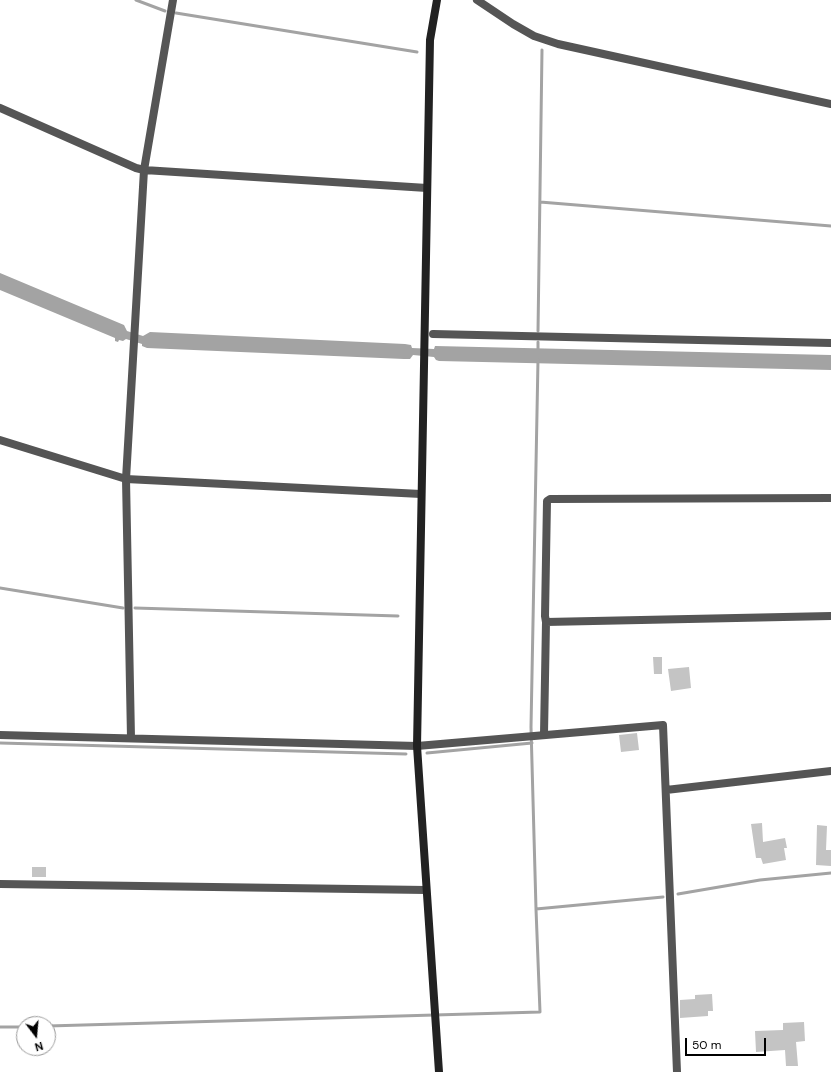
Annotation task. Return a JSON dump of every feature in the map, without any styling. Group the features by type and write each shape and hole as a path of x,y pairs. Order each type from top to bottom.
{"street":[{"path":"131,738 126,479 135,346 144,170 173,0"},
{"path":"437,0 430,40 416,746 439,1072"},
{"path":"477,0 534,36 558,44 831,104"},
{"path":"0,108 144,170 427,188"},
{"path":"433,334 831,343"},
{"path":"0,440 126,479 421,494"},
{"path":"544,734 547,501 550,499 831,498"},
{"path":"546,622 831,616"},
{"path":"0,735 416,746 531,735 663,725 677,1072"},
{"path":"666,790 831,771"},
{"path":"0,884 426,890"}],"shaded area":[{"path":"0,273 124,325 127,331 143,336 150,332 405,344 411,345 412,348 434,349 435,346 831,355 831,370 439,361 434,357 413,355 410,359 404,359 147,348 142,346 142,344 126,339 123,341 119,340 118,342 115,341 115,338 0,290"}],"building":[{"path":"653,657 662,657 662,674 654,674"},
{"path":"689,667 691,688 671,691 668,669"},
{"path":"637,733 639,750 621,752 619,735"},
{"path":"762,823 763,842 785,838 787,848 784,848 786,860 763,864 761,858 756,858 751,824"},
{"path":"817,825 827,826 826,850 831,850 831,866 816,865"},
{"path":"32,867 46,867 46,877 32,877"},
{"path":"712,994 713,1011 708,1011 708,1016 680,1018 680,1000 695,999 695,995"},
{"path":"804,1022 805,1041 796,1042 798,1066 786,1066 785,1050 756,1052 755,1031 783,1030 783,1023"}],"waterway":[{"path":"136,0 165,11"},
{"path":"176,13 417,52"},
{"path":"538,331 542,50"},
{"path":"540,202 831,226"},
{"path":"538,342 538,352"},
{"path":"538,360 531,727 536,909 663,897"},
{"path":"0,588 123,608"},
{"path":"135,608 398,616"},
{"path":"0,743 406,754"},
{"path":"427,753 532,743"},
{"path":"678,894 760,880 831,873"},
{"path":"56,1026 540,1012 536,909"},
{"path":"0,1027 16,1027"}]}
